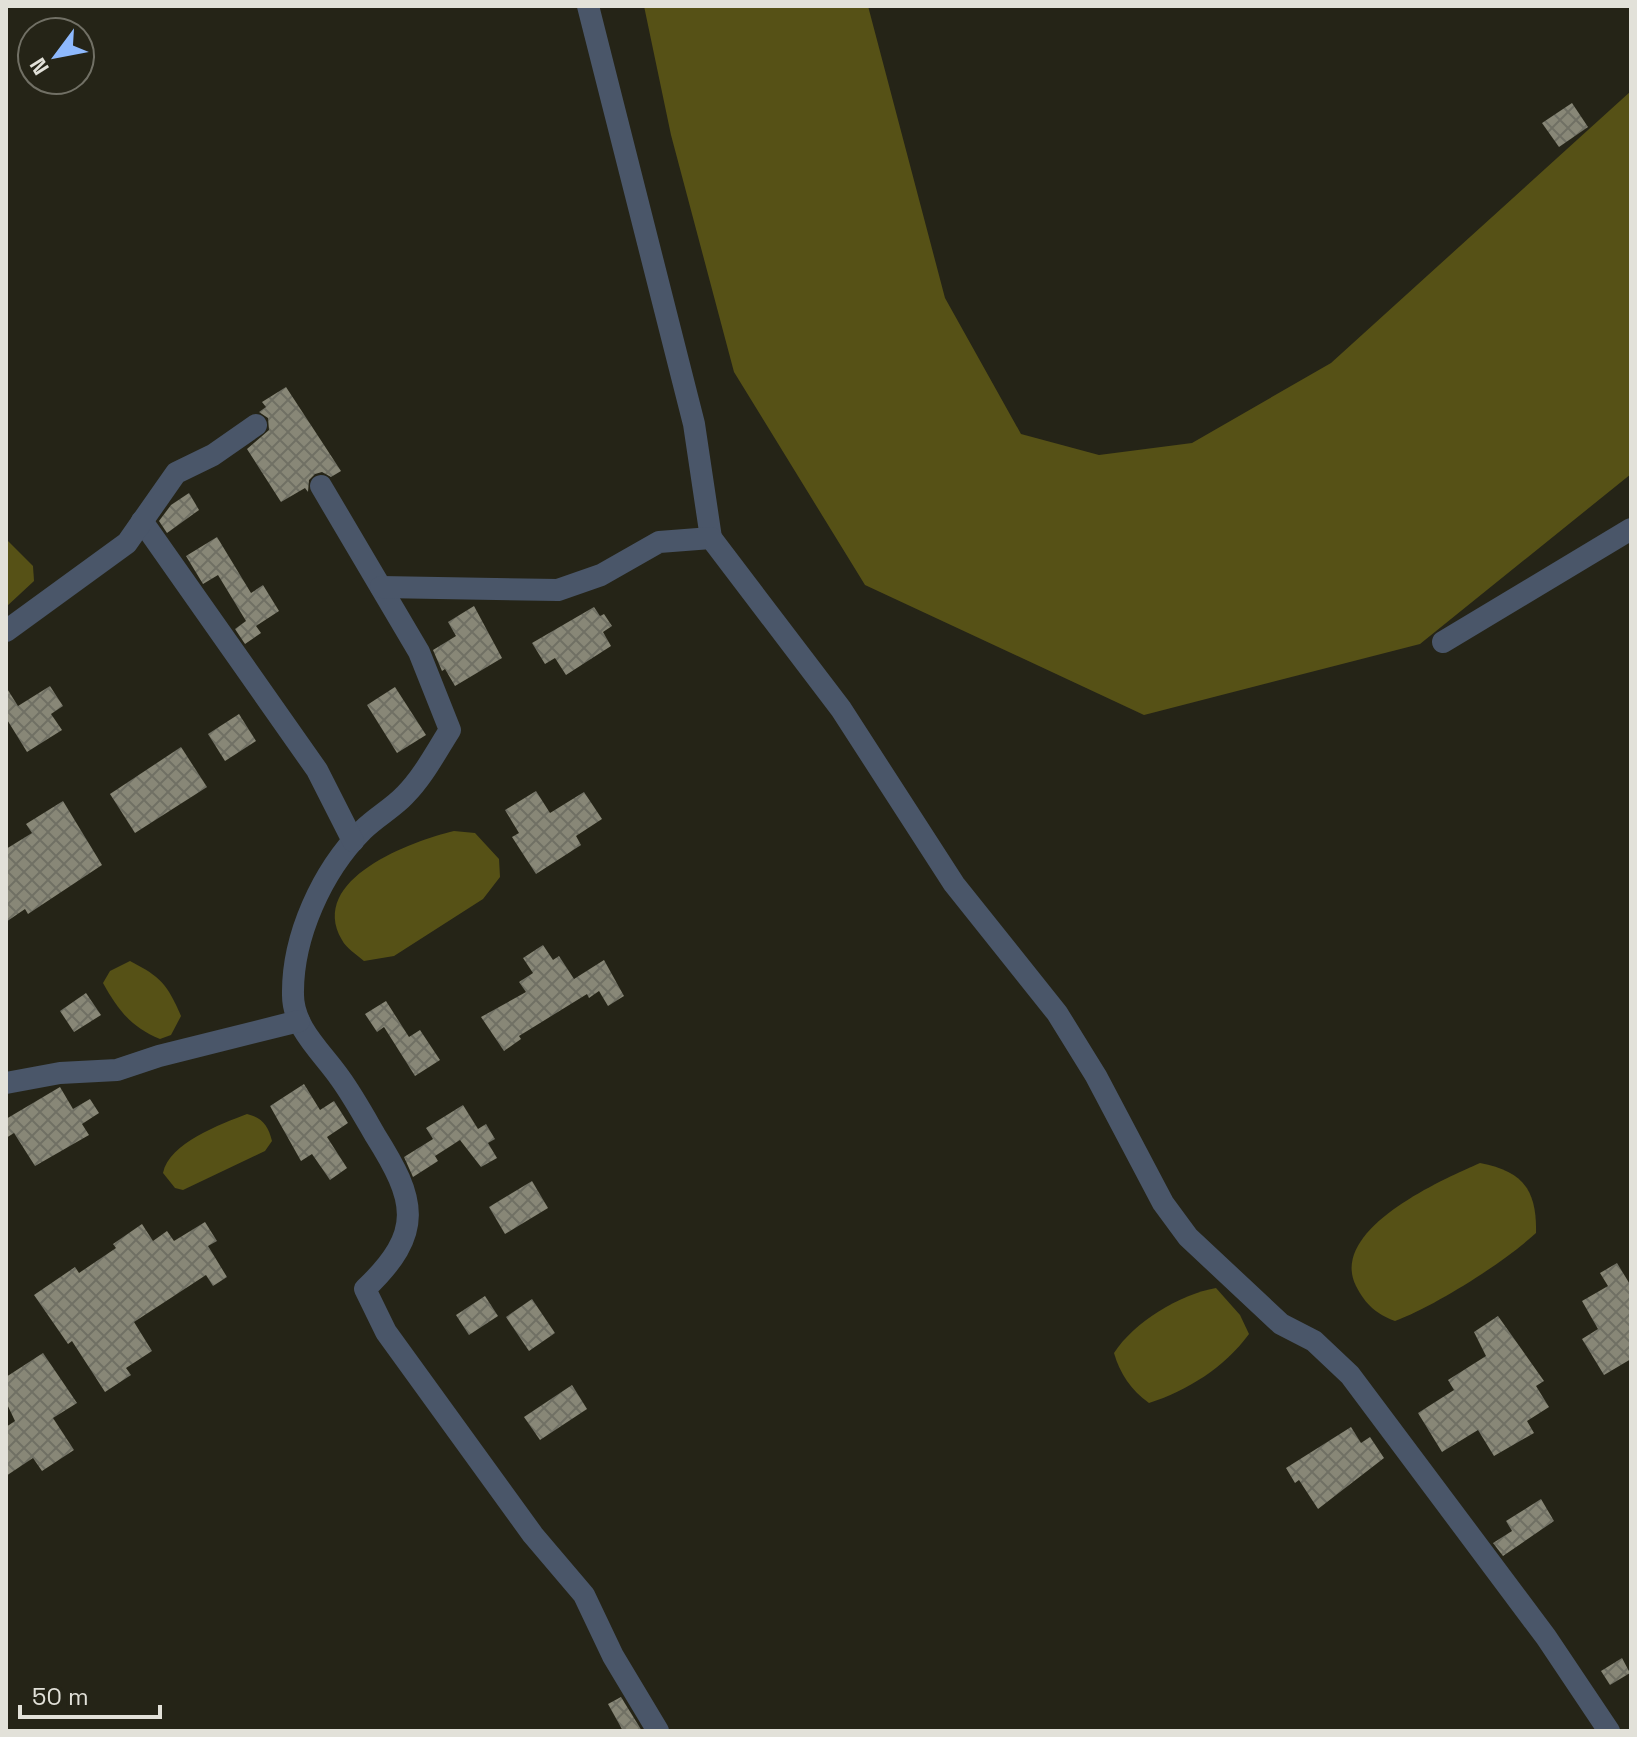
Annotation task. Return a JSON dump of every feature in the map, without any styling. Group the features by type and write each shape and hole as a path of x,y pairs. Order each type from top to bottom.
{"street":[{"path":"588,6 691,410 711,538 841,709 954,884 1057,1013 1096,1076 1163,1203 1188,1237 1281,1324 1314,1341 1350,1375 1546,1637 1609,1731"},
{"path":"6,631 127,543 176,473 213,455 256,425"},
{"path":"321,486 419,652 450,730 405,795 353,841 333,867 302,934 292,997 299,1021 341,1078 407,1189 405,1238 385,1270 365,1289 386,1332 533,1535 584,1595 613,1656 658,1731"},
{"path":"142,521 317,770 353,841"},
{"path":"1443,642 1631,529"},
{"path":"381,587 558,590 601,575 659,542 711,538"},
{"path":"6,1083 60,1073 117,1070 159,1056 299,1021"}],"shaded area":[{"path":"644,6 868,6 945,298 1021,434 1099,455 1192,443 1331,363 1631,91 1631,474 1420,644 1144,715 865,585 734,372 671,135"},
{"path":"6,539 33,566 34,581 6,607"},
{"path":"454,831 475,833 499,859 500,877 483,899 394,956 364,961 342,940 335,918 339,899 351,881 391,854"},
{"path":"130,961 162,982 171,996 181,1016 171,1035 160,1039 133,1023 103,983 110,971"},
{"path":"247,1114 264,1123 269,1131 272,1141 265,1151 183,1190 175,1188 163,1173 175,1153 198,1136"},
{"path":"1480,1163 1507,1171 1524,1184 1534,1205 1536,1233 1469,1282 1412,1314 1395,1321 1377,1312 1356,1286 1352,1265 1358,1246 1373,1227 1393,1210"},
{"path":"1216,1288 1240,1315 1249,1334 1229,1357 1204,1376 1177,1392 1149,1403 1127,1381 1114,1353 1133,1331 1173,1303"}],"building":[{"path":"1572,103 1588,127 1559,147 1542,123"},
{"path":"286,387 341,471 331,477 322,472 315,474 309,480 308,492 305,488 281,502 247,449 269,430 268,418 259,412 266,407 262,402"},
{"path":"189,493 199,510 167,533 159,521 171,505"},
{"path":"217,537 251,593 263,585 279,611 256,626 261,633 245,644 235,629 246,621 218,575 203,584 186,556"},
{"path":"474,606 502,658 455,686 445,669 442,671 433,650 456,636 448,622"},
{"path":"594,607 600,616 604,614 612,626 603,632 611,646 566,675 555,658 545,664 532,643"},
{"path":"50,686 63,706 51,714 62,730 27,752 6,718 6,687 18,706"},
{"path":"395,687 426,735 397,753 367,705"},
{"path":"239,714 256,741 225,761 208,734"},
{"path":"181,747 207,787 135,833 110,794"},
{"path":"536,791 550,813 584,792 602,819 576,836 581,845 536,874 512,837 519,833 505,810"},
{"path":"63,801 102,865 28,914 25,909 6,922 6,849 32,833 26,824"},
{"path":"543,945 553,960 559,956 574,979 604,960 624,996 608,1006 599,991 589,998 587,994 519,1036 521,1039 504,1051 481,1017 526,992 519,982 533,973 523,958"},
{"path":"86,993 101,1015 74,1032 60,1011"},
{"path":"386,1001 409,1037 420,1030 440,1060 415,1076 384,1027 377,1032 365,1014"},
{"path":"304,1084 320,1110 334,1101 348,1123 327,1137 347,1168 330,1180 312,1154 301,1161 270,1106"},
{"path":"60,1087 73,1109 90,1099 99,1113 82,1124 89,1135 35,1166 14,1133 6,1138 6,1119"},
{"path":"463,1105 478,1129 486,1124 495,1139 488,1143 497,1158 481,1167 460,1140 435,1156 438,1161 413,1177 404,1157 433,1139 426,1128"},
{"path":"532,1181 548,1208 505,1234 489,1207"},
{"path":"205,1222 217,1241 208,1246 227,1277 213,1286 206,1275 134,1322 152,1351 126,1368 131,1375 105,1392 72,1341 68,1344 34,1295 75,1267 79,1273 116,1248 113,1244 142,1224 153,1241 167,1231 174,1241"},
{"path":"1617,1263 1631,1286 1631,1359 1604,1375 1582,1339 1598,1329 1582,1301 1608,1286 1600,1273"},
{"path":"485,1296 498,1316 469,1335 456,1315"},
{"path":"532,1299 555,1333 529,1351 506,1317"},
{"path":"1498,1316 1544,1381 1536,1386 1549,1407 1527,1421 1534,1433 1494,1456 1478,1430 1442,1452 1418,1413 1454,1390 1448,1380 1486,1356 1474,1332"},
{"path":"43,1353 77,1403 53,1418 74,1450 42,1471 33,1458 6,1476 6,1427 15,1421 6,1402 6,1377"},
{"path":"572,1385 587,1409 540,1440 524,1417"},
{"path":"1351,1427 1361,1443 1370,1437 1384,1458 1318,1509 1299,1480 1295,1483 1286,1468"},
{"path":"1541,1499 1554,1521 1503,1556 1493,1543 1512,1531 1506,1521"},
{"path":"1622,1658 1630,1673 1610,1685 1601,1671"},
{"path":"621,1697 642,1731 623,1731 608,1704"}]}
